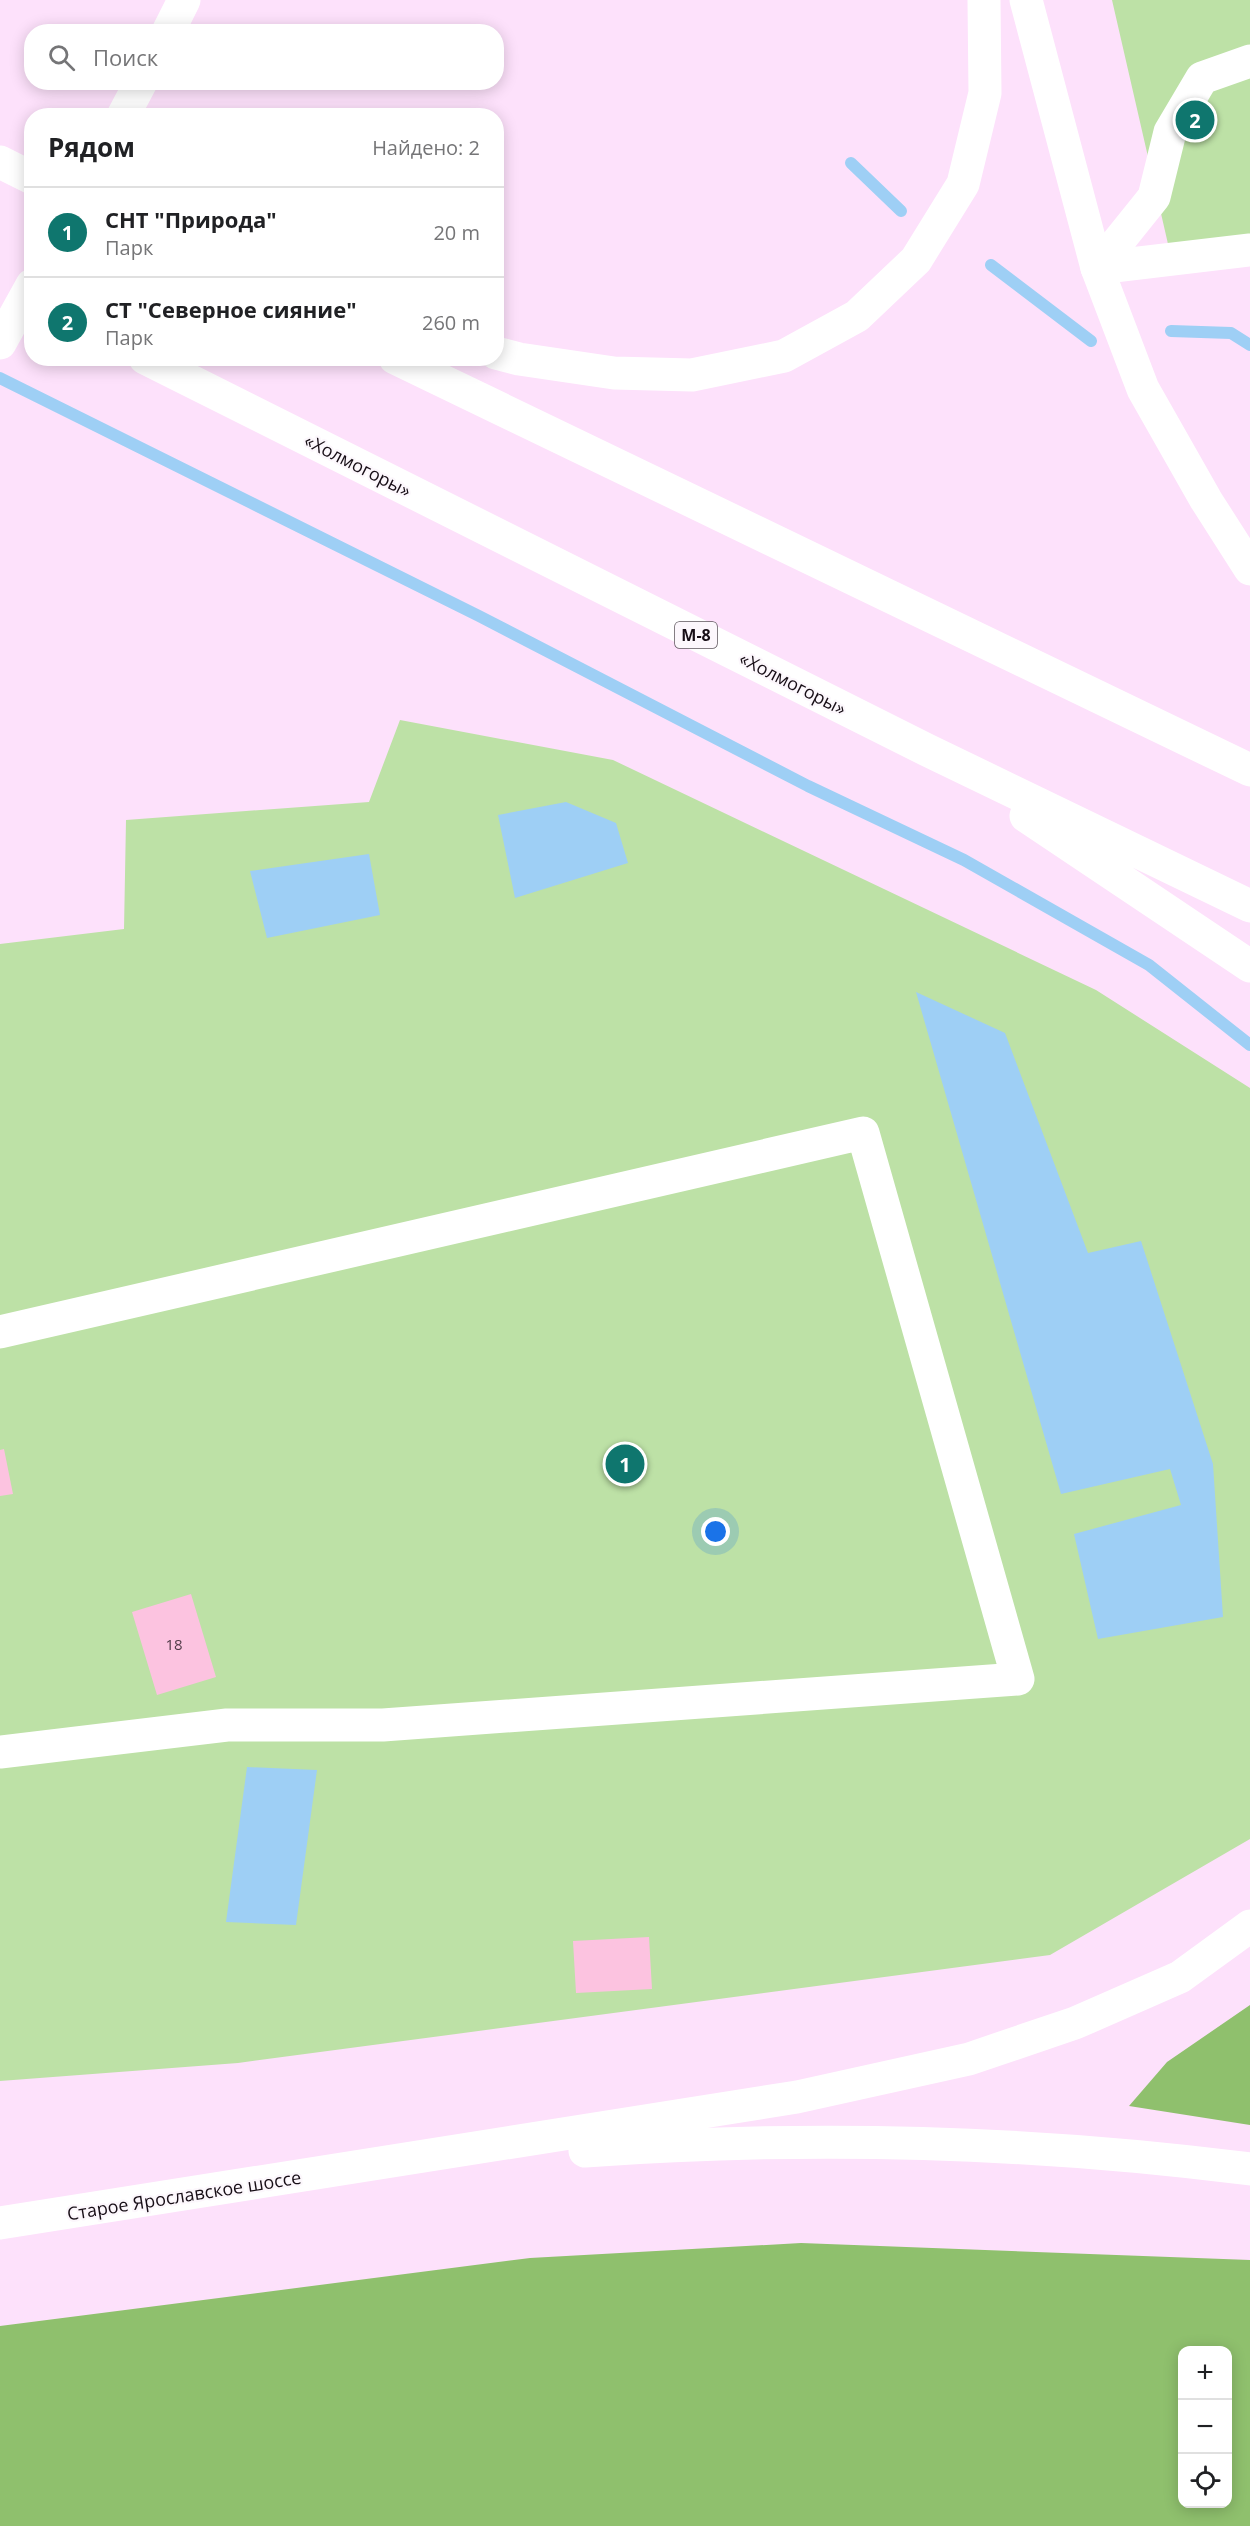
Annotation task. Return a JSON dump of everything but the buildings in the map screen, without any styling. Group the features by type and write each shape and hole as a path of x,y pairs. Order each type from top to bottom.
{"main road":[{"path":"172,24 184,0"},
{"path":"504,355 614,373 693,375 784,356 857,316 916,260 963,184 985,93 984,0"},
{"path":"1026,0 1097,268 1143,389 1206,500 1250,569"},
{"path":"1097,268 1154,197 1170,132 1202,78 1250,61"},
{"path":"127,108 137,90"},
{"path":"0,162 24,174"},
{"path":"1097,268 1250,250"},
{"path":"0,286 24,298"},
{"path":"0,343 24,300"},
{"name":"«Холмогоры»","path":"161,366 927,750 1250,906"},
{"path":"412,366 1250,770"},
{"path":"927,750 1250,966"},
{"path":"0,1332 863,1133 1018,1679 383,1725 227,1725 0,1752"},
{"path":"368,2167 797,2097 969,2059 1075,2023 1180,1977 1250,1926"},
{"path":"368,2167 681,2144 936,2143 1167,2159 1250,2169"},
{"name":"Старое Ярославское шоссе","path":"0,2223 368,2167"}],"green space":[{"path":"1112,0 1250,0 1250,240 1168,244"},
{"path":"400,720 613,760 1096,990 1250,1088 1250,1839 1050,1955 238,2063 0,2081 0,944 124,929 126,820 369,802"},
{"path":"1250,2005 1250,2125 1129,2106 1167,2062"},
{"path":"801,2243 1250,2260 1250,2526 0,2526 0,2326 530,2258"}],"water":[{"path":"566,802 616,823 628,863 515,898 498,815"},
{"path":"369,854 380,915 267,938 250,871"},
{"path":"916,992 1005,1033 1088,1253 1141,1241 1213,1464 1223,1617 1098,1639 1074,1534 1181,1505 1170,1469 1061,1494"},
{"path":"247,1767 317,1770 296,1925 226,1922"}],"waterway":[{"path":"851,163 901,211"},
{"path":"991,265 1091,341"},
{"path":"1171,331 1231,333 1250,345"},
{"path":"0,378 479,616 808,786 964,860 1149,965 1250,1045"}],"place":[{"name":"СТ \"Северное сияние\"","path":"1195,120"},
{"name":"СНТ \"Природа\"","path":"625,1464"}]}
